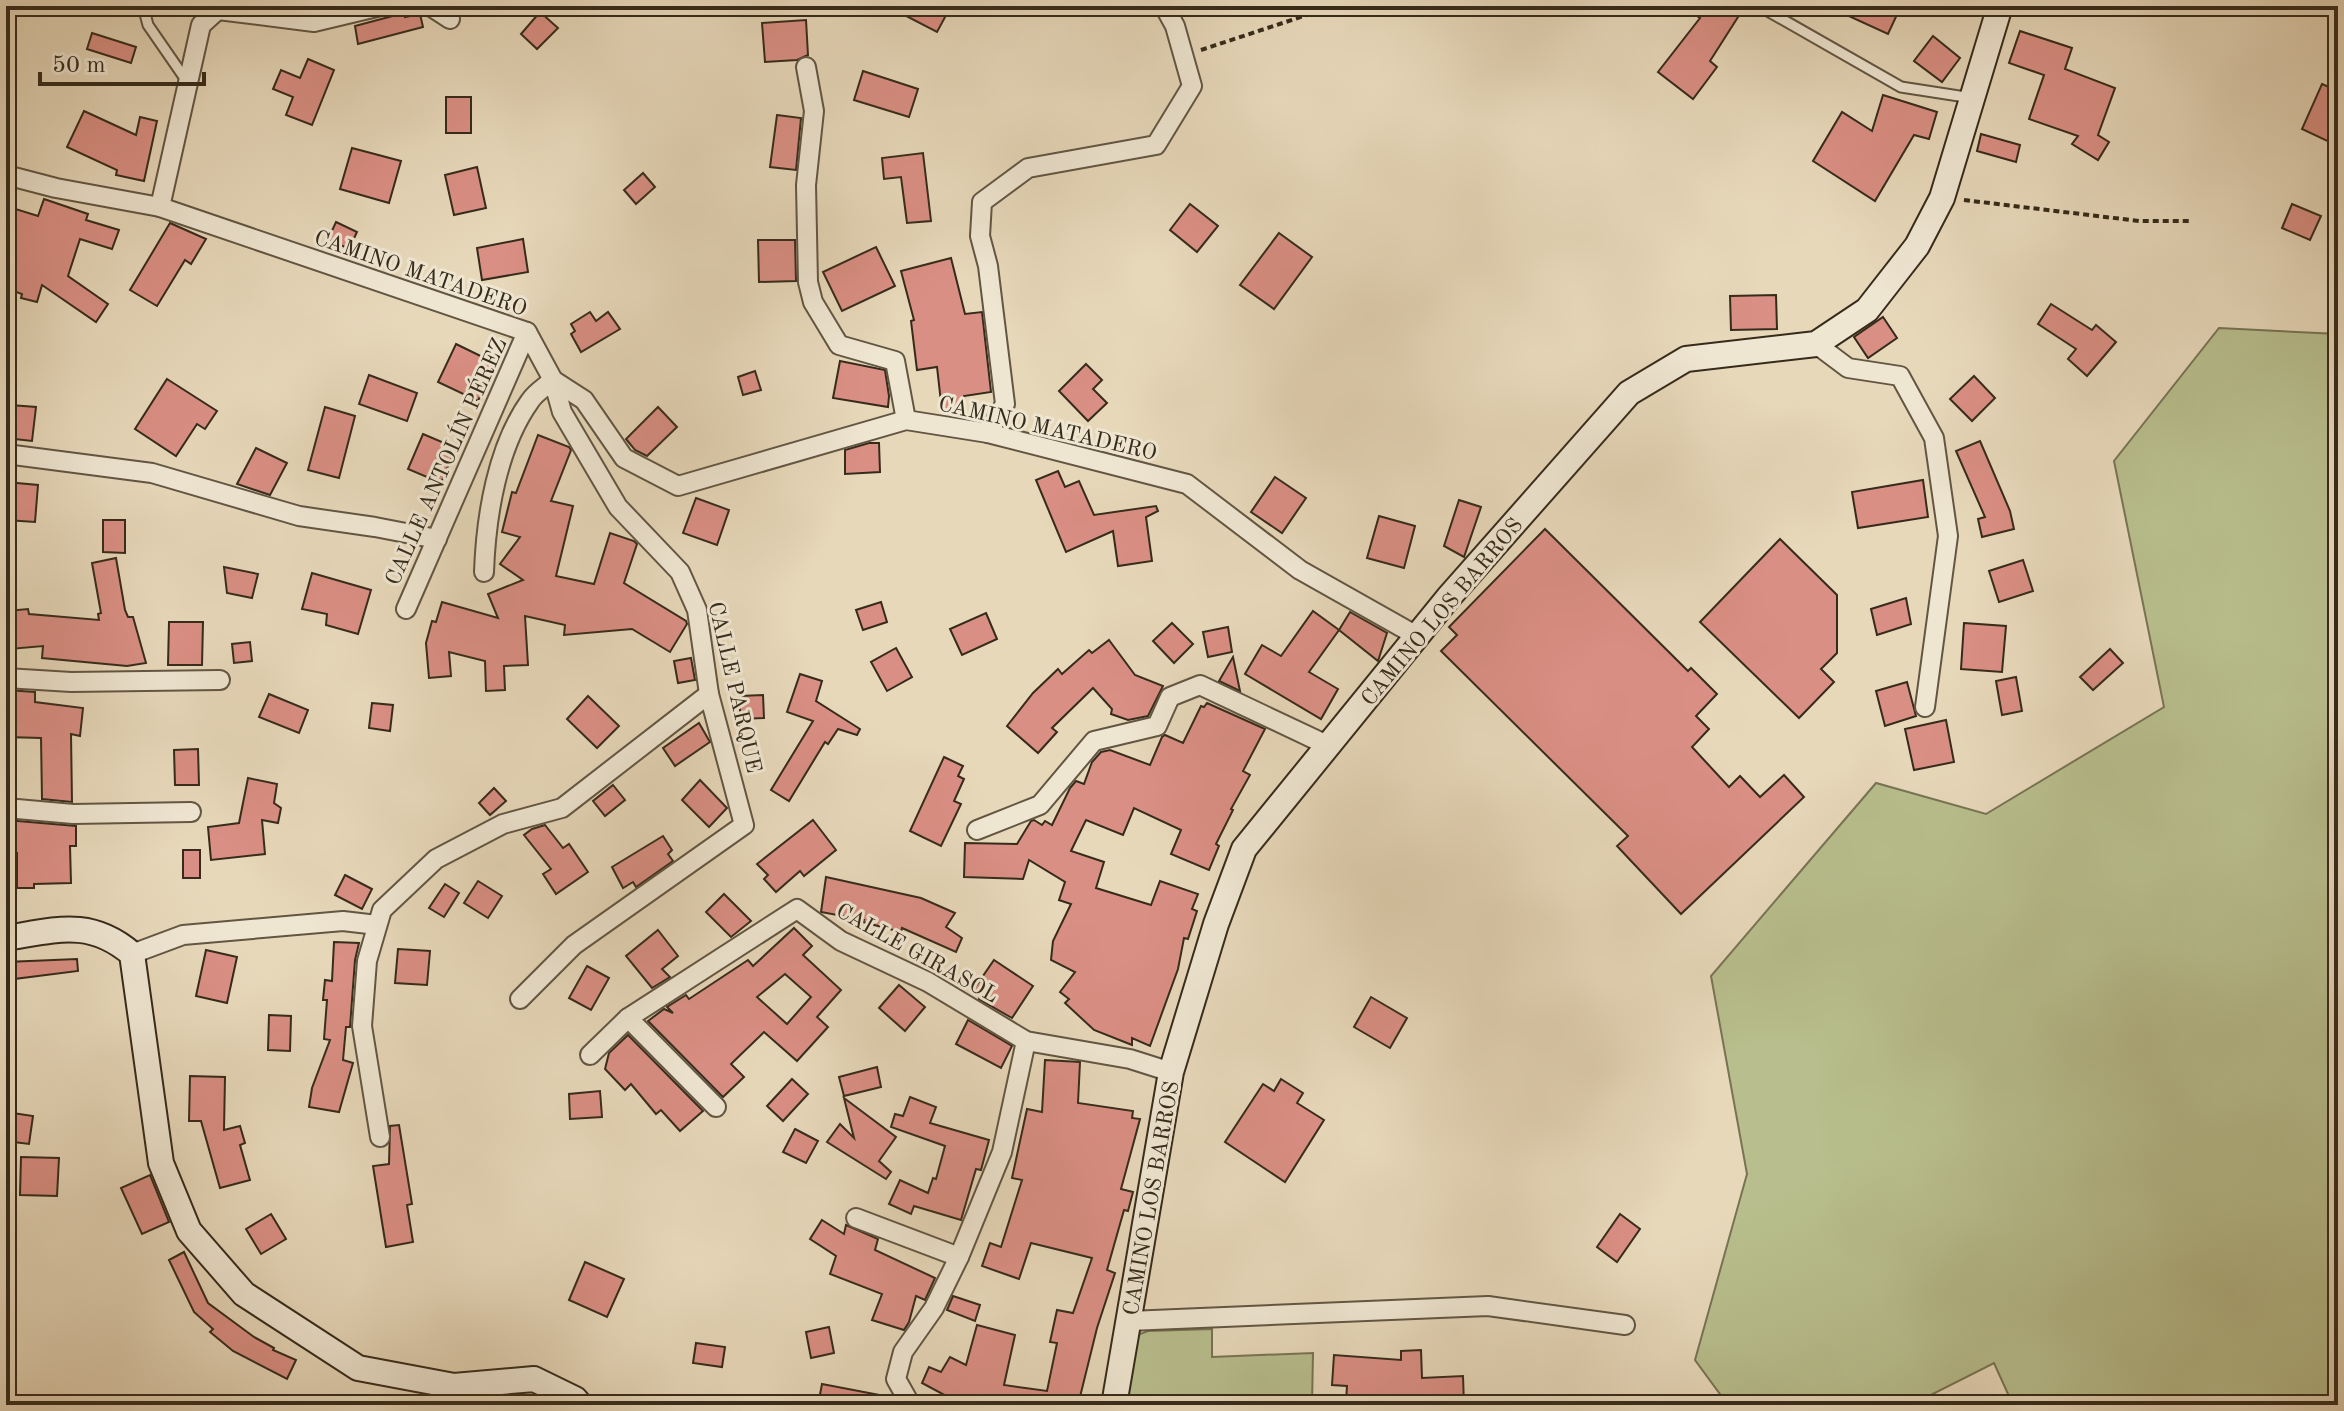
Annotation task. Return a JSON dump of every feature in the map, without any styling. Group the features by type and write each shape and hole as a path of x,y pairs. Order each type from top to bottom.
{"street":[{"path":"160,207 201,25 220,8 314,22 381,6"},
{"path":"430,6 450,19"},
{"path":"988,433 1005,404 988,266 980,236 982,202 1028,168 1156,145 1192,86 1175,26 1164,6"},
{"name":"CAMINO LOS BARROS","path":"1114,1405 1171,1072 1216,924 1244,849 1417,636 1629,393 1686,359 1816,344 1867,310 1917,246 1942,198 2000,6"},
{"path":"806,67 814,111 806,185 808,282 813,302 839,345 895,361 906,420"},
{"name":"CAMINO MATADERO","path":"6,175 56,188 160,207 527,332 553,380 584,400 624,458 678,486 906,420 988,433 1187,484 1300,570 1417,636"},
{"name":"CALLE ANTOLÍN PÉREZ","path":"406,609 527,332"},
{"path":"1816,344 1848,368 1900,376 1934,438 1948,536 1925,707"},
{"path":"484,572 486,524 505,450 530,400 553,380"},
{"name":"CALLE PARQUE","path":"520,999 574,945 744,825 709,694 697,610 680,572 618,507 562,412 553,380"},
{"path":"6,454 152,473 299,516 437,539"},
{"path":"6,678 71,682 220,680"},
{"path":"977,830 1040,805 1094,741 1157,726 1170,697 1200,685 1329,746"},
{"path":"380,1137 362,1026 367,961 382,910 436,859 503,824 562,808 709,694"},
{"path":"6,808 73,814 191,812"},
{"name":"CALLE GIRASOL","path":"590,1055 628,1018 797,909 841,941 928,982 1026,1041 1130,1059 1171,1072"},
{"path":"132,954 183,935 343,921 377,925"},
{"path":"6,938 71,928 99,932 132,954 161,1163 189,1231 244,1294 358,1368 454,1386 534,1379 575,1399 580,1405"},
{"path":"628,1018 716,1107"},
{"path":"913,1405 896,1379 903,1352 934,1308 959,1257 1002,1152 1026,1041"},
{"path":"856,1218 959,1257"},
{"path":"1129,1321 1488,1306 1625,1325"}],"lane":[{"path":"143,6 148,25 188,83"},
{"path":"1759,6 1901,87 1972,98"}],"path":[{"path":"1184,55 1334,6"},
{"path":"1942,198 2139,221 2190,221"}],"green space":[{"path":"2219,328 2338,334 2338,1405 2013,1405 1994,1363 1911,1405 1728,1405 1695,1360 1747,1174 1711,976 1876,783 1986,814 2164,707 2114,461"},
{"path":"1212,1329 1212,1357 1313,1353 1312,1405 1125,1405 1136,1340 1140,1334 1148,1331"}],"building":[{"path":"887,6 951,6 937,32"},
{"path":"1682,6 1721,6 1738,17 1710,61 1717,67 1693,99 1658,72 1700,18"},
{"path":"1827,6 1901,6 1888,34"},
{"path":"540,12 558,28 537,49 521,34"},
{"path":"404,13 405,17 420,14 423,27 358,44 355,26"},
{"path":"806,20 808,55 797,60 765,62 762,23"},
{"path":"2020,31 2072,48 2065,69 2115,88 2098,135 2109,142 2098,160 2072,144 2078,136 2029,119 2044,75 2009,63"},
{"path":"92,33 136,47 131,63 87,49"},
{"path":"1933,36 1960,58 1942,82 1914,61"},
{"path":"308,59 334,70 312,125 286,115 293,97 273,89 281,70 300,78"},
{"path":"863,71 918,89 909,117 854,100"},
{"path":"2322,84 2338,91 2338,146 2302,129"},
{"path":"1883,95 1937,112 1929,139 1914,135 1875,201 1813,161 1842,112 1872,131"},
{"path":"446,97 471,97 471,133 446,133"},
{"path":"84,111 136,135 140,117 157,121 144,181 116,175 117,170 67,147"},
{"path":"777,115 801,118 796,170 770,167"},
{"path":"1981,134 2020,145 2016,162 1977,151"},
{"path":"352,148 401,161 389,203 340,189"},
{"path":"923,153 931,221 907,223 901,177 884,179 882,158"},
{"path":"477,167 486,208 454,215 445,175"},
{"path":"643,173 655,187 636,204 624,190"},
{"path":"44,199 88,214 86,220 119,230 112,249 80,239 68,276 108,304 96,322 42,285 37,302 21,298 22,294 6,288 6,206 38,216"},
{"path":"1190,204 1218,226 1197,252 1170,230"},
{"path":"2292,204 2321,216 2310,240 2282,228"},
{"path":"336,222 357,232 349,249 328,239"},
{"path":"170,223 206,239 191,264 185,260 157,306 130,290"},
{"path":"1279,233 1312,257 1274,309 1240,285"},
{"path":"523,239 528,272 482,280 477,248"},
{"path":"758,240 795,240 796,281 759,282"},
{"path":"876,247 895,286 842,311 823,272"},
{"path":"951,258 965,314 982,312 991,392 964,396 965,408 942,411 937,367 917,370 911,321 914,320 901,271"},
{"path":"1776,295 1777,329 1731,330 1730,296"},
{"path":"2051,304 2092,330 2096,325 2116,342 2087,376 2068,359 2076,349 2038,324"},
{"path":"590,312 596,321 608,312 620,329 581,352 571,334 575,331 571,324"},
{"path":"1883,317 1897,338 1868,358 1854,337"},
{"path":"456,344 495,363 478,401 438,382"},
{"path":"840,361 885,370 888,407 833,398"},
{"path":"1086,364 1102,380 1093,389 1107,403 1088,421 1059,391"},
{"path":"755,371 761,390 743,395 738,377"},
{"path":"369,375 417,393 407,421 359,404"},
{"path":"1974,376 1995,398 1972,421 1950,399"},
{"path":"167,379 217,411 205,429 197,424 176,456 135,429"},
{"path":"10,405 36,407 32,441 6,438"},
{"path":"325,407 355,416 339,478 308,470"},
{"path":"658,407 677,427 647,456 635,450 626,439"},
{"path":"423,434 456,448 441,483 408,469"},
{"path":"538,435 571,450 551,501 573,506 556,576 594,584 610,533 634,541 637,544 624,583 687,624 670,652 632,629 564,635 565,625 525,616 528,665 504,666 505,690 486,691 485,661 449,652 451,676 429,678 426,643 432,621 436,622 442,602 498,618 488,594 523,580 500,564 520,537 502,532 512,492 516,493"},
{"path":"1980,441 2010,511 2014,529 1982,537 1978,519 1985,517 1956,451"},
{"path":"879,443 880,472 845,474 845,450"},
{"path":"256,448 287,463 270,495 237,484"},
{"path":"1058,471 1065,487 1079,481 1094,515 1156,506 1158,511 1146,517 1152,561 1118,566 1113,531 1066,552 1036,480"},
{"path":"1275,477 1306,498 1282,533 1251,512"},
{"path":"1923,480 1928,517 1858,528 1852,492"},
{"path":"6,482 38,485 35,522 6,520"},
{"path":"696,498 729,510 717,545 683,533"},
{"path":"1459,500 1481,507 1464,557 1444,546"},
{"path":"1379,516 1415,526 1404,568 1367,558"},
{"path":"103,520 125,520 125,553 103,552"},
{"path":"1545,529 1688,671 1691,668 1717,694 1696,716 1709,729 1692,747 1729,787 1740,776 1760,797 1784,775 1804,797 1681,914 1617,846 1628,836 1441,651 1457,635 1449,627"},
{"path":"1780,539 1837,595 1837,653 1821,669 1834,682 1799,718 1700,622"},
{"path":"116,558 125,610 128,617 133,617 146,663 127,666 42,658 43,646 10,649 7,611 28,609 29,614 99,620 98,614 101,613 92,563"},
{"path":"2023,560 2033,591 1999,602 1989,571"},
{"path":"224,567 258,574 252,598 227,593"},
{"path":"312,573 371,590 358,634 326,625 327,614 302,609"},
{"path":"1906,598 1911,624 1877,635 1871,609"},
{"path":"881,602 887,622 863,630 856,610"},
{"path":"1313,611 1339,630 1309,672 1338,689 1321,719 1245,674 1262,645 1281,656"},
{"path":"1350,612 1387,633 1378,661 1339,630"},
{"path":"986,613 997,639 962,655 950,629"},
{"path":"169,622 203,622 202,665 168,665"},
{"path":"1172,623 1193,644 1174,663 1153,641"},
{"path":"1964,623 2006,626 2002,672 1961,669"},
{"path":"1228,627 1232,652 1208,657 1203,632"},
{"path":"1109,640 1135,675 1163,686 1148,716 1128,720 1111,714 1112,709 1093,688 1052,728 1057,732 1038,753 1007,726 1033,693 1058,669 1062,674 1089,650 1092,653"},
{"path":"250,642 252,661 234,663 232,644"},
{"path":"896,648 912,677 887,691 871,662"},
{"path":"2110,649 2123,663 2093,690 2080,677"},
{"path":"1233,657 1240,691 1219,681"},
{"path":"691,658 695,680 678,683 674,661"},
{"path":"800,674 822,681 816,701 860,729 857,735 838,729 828,744 825,742 789,801 771,790 813,721 787,712"},
{"path":"2016,677 2022,711 2002,715 1996,681"},
{"path":"1907,682 1916,716 1885,726 1876,691"},
{"path":"6,690 35,692 35,702 83,708 80,736 71,734 72,802 42,799 41,738 6,737"},
{"path":"269,694 308,710 299,733 259,717"},
{"path":"763,695 764,718 740,719 740,696"},
{"path":"588,696 619,726 597,748 567,719"},
{"path":"372,703 393,705 390,731 369,728"},
{"path":"1207,703 1265,729 1243,771 1250,775 1231,809 1209,870 1171,854 1181,830 1134,808 1123,835 1086,820 1071,851 1104,862 1096,888 1151,905 1160,881 1198,894 1192,909 1197,911 1188,939 1184,938 1178,969 1150,1046 1132,1038 1132,1045 1094,1030 1065,1003 1069,999 1060,992 1075,972 1051,960 1053,941 1071,904 1059,900 1065,882 1029,860 1023,879 964,877 965,843 1017,844 1031,821 1042,825 1045,821 1052,825 1070,788 1076,781 1084,784 1092,762 1101,752 1110,750 1150,765 1162,737 1165,735 1183,743 1201,706"},
{"path":"1946,720 1954,762 1914,770 1905,729"},
{"path":"699,723 710,742 675,766 663,748"},
{"path":"198,749 199,785 175,785 174,750"},
{"path":"944,757 963,766 958,776 964,779 954,801 961,804 941,846 910,831"},
{"path":"248,778 277,784 274,803 281,808 278,823 262,820 265,854 211,860 208,827 239,823"},
{"path":"700,780 727,808 709,827 682,800"},
{"path":"613,785 625,800 605,816 593,801"},
{"path":"494,788 506,801 490,815 479,803"},
{"path":"6,820 76,826 76,846 70,846 71,883 34,884 34,888 17,888 17,853 6,854"},
{"path":"813,820 836,850 804,876 800,871 776,892 764,879 768,875 757,864"},
{"path":"545,825 563,848 569,844 588,872 556,894 543,874 551,869 524,835"},
{"path":"663,836 672,850 668,854 673,861 636,887 633,882 623,888 612,867"},
{"path":"183,850 200,850 200,878 183,878"},
{"path":"345,875 372,889 362,909 335,895"},
{"path":"826,877 921,898 955,913 946,927 962,938 956,952 902,928 901,932 864,920 821,912"},
{"path":"478,881 502,896 488,918 464,903"},
{"path":"445,884 459,893 444,917 429,908"},
{"path":"724,894 751,921 731,937 706,912"},
{"path":"794,928 812,946 803,955 841,990 817,1017 828,1027 797,1061 764,1032 731,1064 744,1077 723,1097 648,1021 664,1009 673,1013 667,1007 686,995 689,999 748,960 753,966","holes":["785,974 811,997 787,1024 757,997"]},
{"path":"658,930 678,956 662,969 670,977 652,988 626,956"},
{"path":"334,942 359,943 350,1027 346,1027 343,1060 353,1063 339,1112 309,1107 312,1088 330,1040 324,1039 327,1000 323,1000 325,980 332,981"},
{"path":"398,949 430,951 427,985 395,983"},
{"path":"206,950 237,957 227,1003 196,996"},
{"path":"77,959 78,971 6,980 6,962"},
{"path":"994,960 1033,986 1012,1018 979,999 981,995 974,989"},
{"path":"587,966 609,978 591,1010 569,998"},
{"path":"899,985 925,1007 905,1031 879,1008"},
{"path":"1371,997 1407,1018 1390,1048 1354,1027"},
{"path":"269,1015 291,1016 290,1051 268,1050"},
{"path":"968,1020 1012,1046 1001,1068 956,1044"},
{"path":"628,1035 703,1111 680,1131 661,1110 656,1114 631,1084 625,1090 605,1069 609,1053"},
{"path":"1045,1060 1080,1062 1078,1103 1133,1111 1132,1118 1140,1119 1121,1189 1133,1192 1128,1211 1124,1210 1107,1270 1115,1273 1097,1328 1078,1405 963,1405 922,1383 929,1367 941,1372 950,1357 966,1365 977,1325 1015,1335 1004,1385 1047,1391 1057,1343 1050,1342 1057,1310 1073,1313 1092,1258 1031,1243 1019,1279 982,1266 990,1243 1001,1247 1022,1180 1012,1178 1027,1109 1042,1112"},
{"path":"877,1067 881,1087 844,1096 839,1077"},
{"path":"190,1076 225,1077 224,1130 240,1126 245,1143 240,1145 250,1180 220,1188 201,1121 189,1121"},
{"path":"792,1079 808,1094 783,1121 767,1106"},
{"path":"1281,1079 1303,1093 1297,1103 1324,1120 1285,1182 1225,1142 1263,1084 1274,1091"},
{"path":"600,1091 602,1117 570,1119 569,1094"},
{"path":"910,1097 936,1107 930,1123 989,1140 981,1170 976,1169 961,1220 914,1206 911,1214 889,1204 900,1180 928,1193 933,1178 936,1179 945,1146 891,1127 895,1114 903,1116"},
{"path":"844,1098 896,1137 879,1161 891,1172 886,1179 827,1142 840,1124 854,1138"},
{"path":"6,1112 33,1116 29,1144 6,1141"},
{"path":"399,1125 412,1204 407,1205 413,1242 386,1247 373,1166 389,1164 390,1126"},
{"path":"795,1129 818,1141 806,1163 783,1152"},
{"path":"21,1157 59,1158 57,1196 20,1195"},
{"path":"150,1175 169,1222 142,1234 121,1188"},
{"path":"271,1214 286,1239 261,1254 246,1229"},
{"path":"1620,1214 1640,1229 1617,1262 1597,1247"},
{"path":"822,1220 844,1234 846,1225 878,1239 875,1250 935,1278 925,1300 916,1296 904,1330 872,1320 882,1294 830,1274 836,1256 810,1239"},
{"path":"184,1252 208,1303 273,1350 296,1360 287,1379 233,1351 210,1332 213,1329 194,1312 169,1260"},
{"path":"585,1262 624,1279 607,1317 569,1300"},
{"path":"953,1296 980,1305 975,1321 947,1310"},
{"path":"829,1327 834,1353 811,1358 806,1332"},
{"path":"696,1343 725,1347 722,1367 693,1363"},
{"path":"1421,1350 1422,1378 1463,1376 1464,1405 1346,1402 1347,1386 1332,1385 1334,1355 1401,1360 1401,1351"},
{"path":"822,1384 885,1396 884,1405 818,1405"}]}
